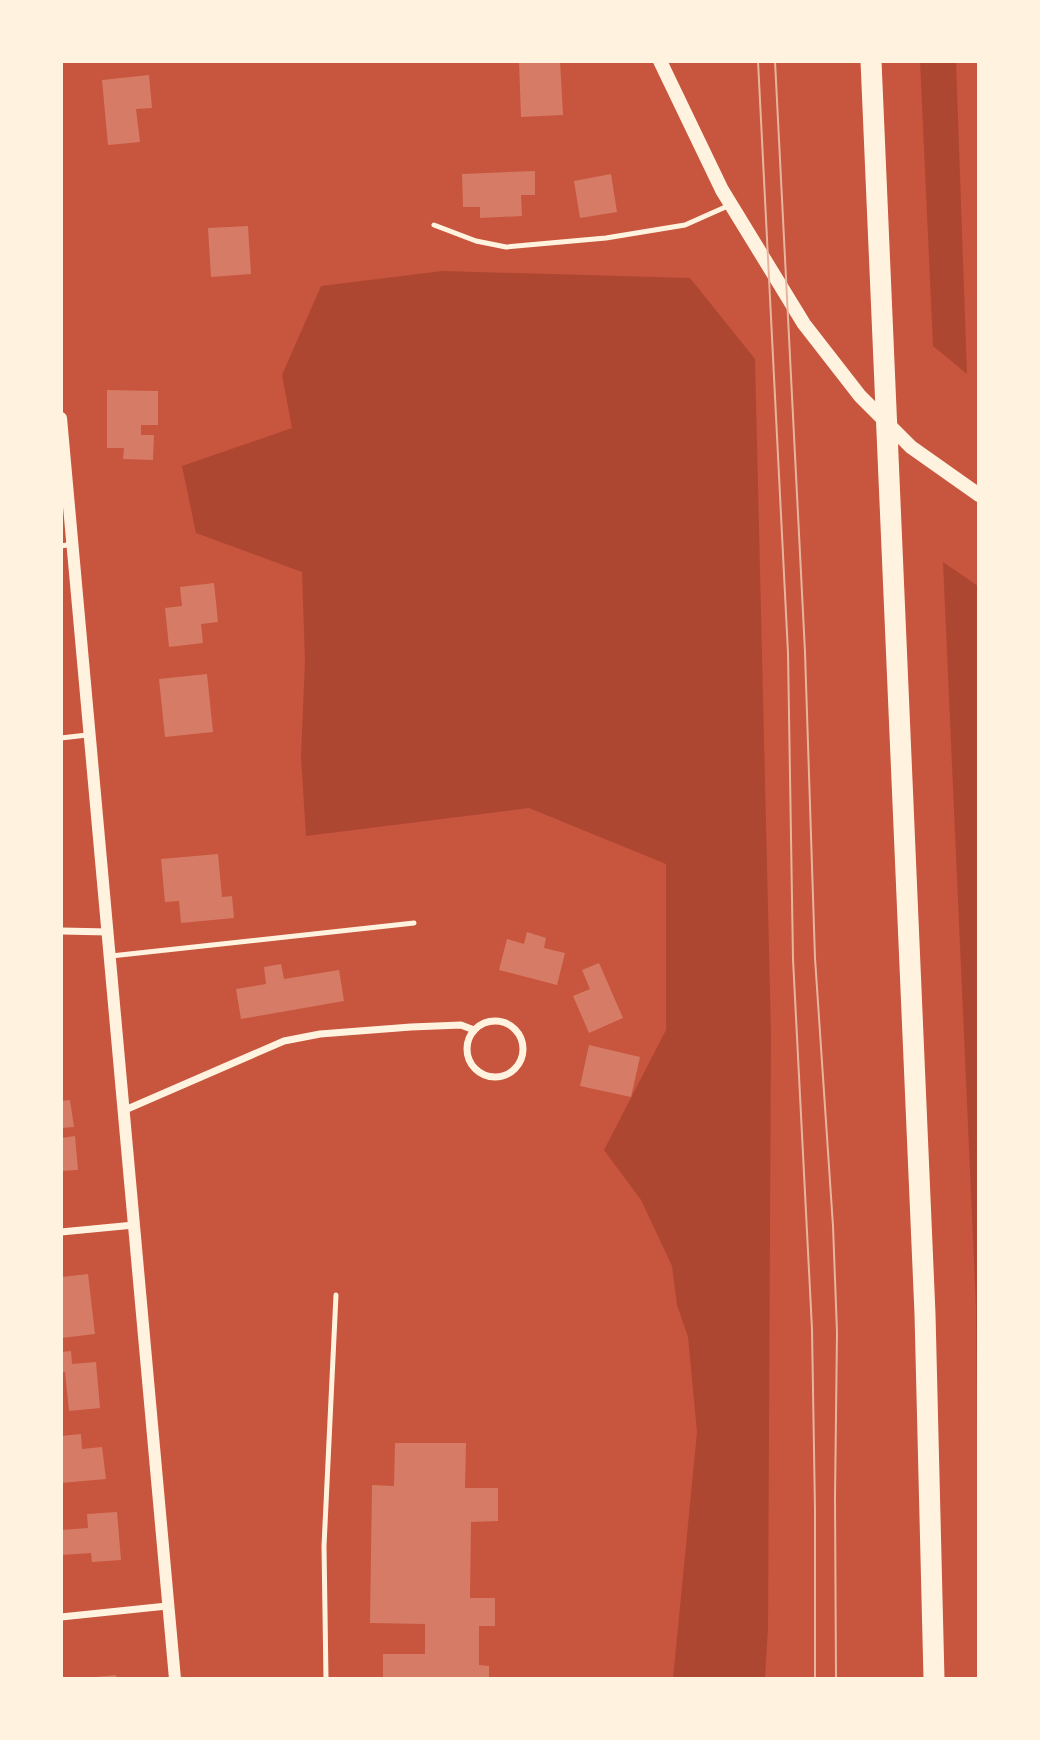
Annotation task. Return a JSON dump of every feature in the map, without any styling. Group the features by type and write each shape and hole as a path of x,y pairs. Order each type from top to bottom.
{"highway":[{"path":"871,61 925,1314 934,1679"}],"main road":[{"path":"660,61 731,204 804,324 860,396 911,447 979,495"}],"street":[{"path":"61,418 67,545 91,735 175,1679"},
{"path":"61,930 109,932"},
{"path":"125,1110 284,1041 320,1034 461,1025 474,1030 492,1021 510,1025 522,1040 524,1049 518,1067 503,1077 477,1071 471,1063 467,1046 474,1030"},
{"path":"61,1232 134,1226"},
{"path":"61,1617 167,1606"}],"lane":[{"path":"434,225 476,241 506,247 606,238 685,225 731,204"},
{"path":"61,738 91,735"},
{"path":"111,956 414,923"},
{"path":"326,1679 324,1546 336,1296"}],"shaded area":[{"path":"920,61 956,61 967,374 933,346"},
{"path":"442,271 690,278 755,359 771,1034 768,1627 765,1679 673,1679 697,1432 688,1337 677,1305 672,1266 641,1200 604,1150 666,1030 666,864 529,808 306,836 301,757 305,661 302,572 196,533 182,466 292,428 282,375 321,286"},
{"path":"943,562 978,586 979,600 979,1666 976,1306"}],"building":[{"path":"519,61 560,61 563,115 521,117"},
{"path":"149,75 152,108 136,109 140,142 108,145 102,80"},
{"path":"535,171 535,195 521,195 522,216 480,218 480,207 463,207 462,174"},
{"path":"611,174 617,212 580,218 574,181"},
{"path":"248,226 251,274 211,277 208,228"},
{"path":"107,390 158,391 158,425 141,425 141,435 154,435 153,460 123,459 124,448 107,448"},
{"path":"214,583 218,622 201,624 203,643 169,647 165,608 182,606 180,587"},
{"path":"207,674 213,732 165,737 159,679"},
{"path":"218,854 222,897 232,896 234,918 181,923 179,901 165,902 161,859"},
{"path":"527,932 546,938 544,948 565,953 557,985 499,970 507,939 524,944"},
{"path":"599,963 623,1018 589,1033 573,996 590,989 582,970"},
{"path":"281,964 284,979 339,970 344,1001 241,1019 236,989 266,984 264,967"},
{"path":"589,1045 640,1057 631,1097 580,1086"},
{"path":"70,1100 74,1127 61,1128 61,1101"},
{"path":"75,1136 78,1170 61,1171 61,1138"},
{"path":"88,1274 95,1334 61,1338 61,1277"},
{"path":"71,1351 72,1364 96,1362 100,1408 69,1411 65,1372 61,1372 61,1352"},
{"path":"81,1434 82,1449 102,1447 106,1479 61,1483 61,1436"},
{"path":"395,1443 466,1443 465,1488 498,1488 498,1521 471,1522 470,1598 495,1598 495,1626 479,1626 479,1665 489,1666 489,1679 383,1679 383,1654 425,1654 425,1624 370,1623 372,1485 394,1486"},
{"path":"117,1512 121,1560 92,1562 91,1553 61,1555 61,1530 88,1528 87,1514"},
{"path":"116,1675 116,1679 96,1679 96,1677"}],"tram line":[{"path":"758,61 788,653 793,959 812,1329 815,1679"},
{"path":"775,61 805,652 815,958 833,1226 837,1332 836,1679"}]}
